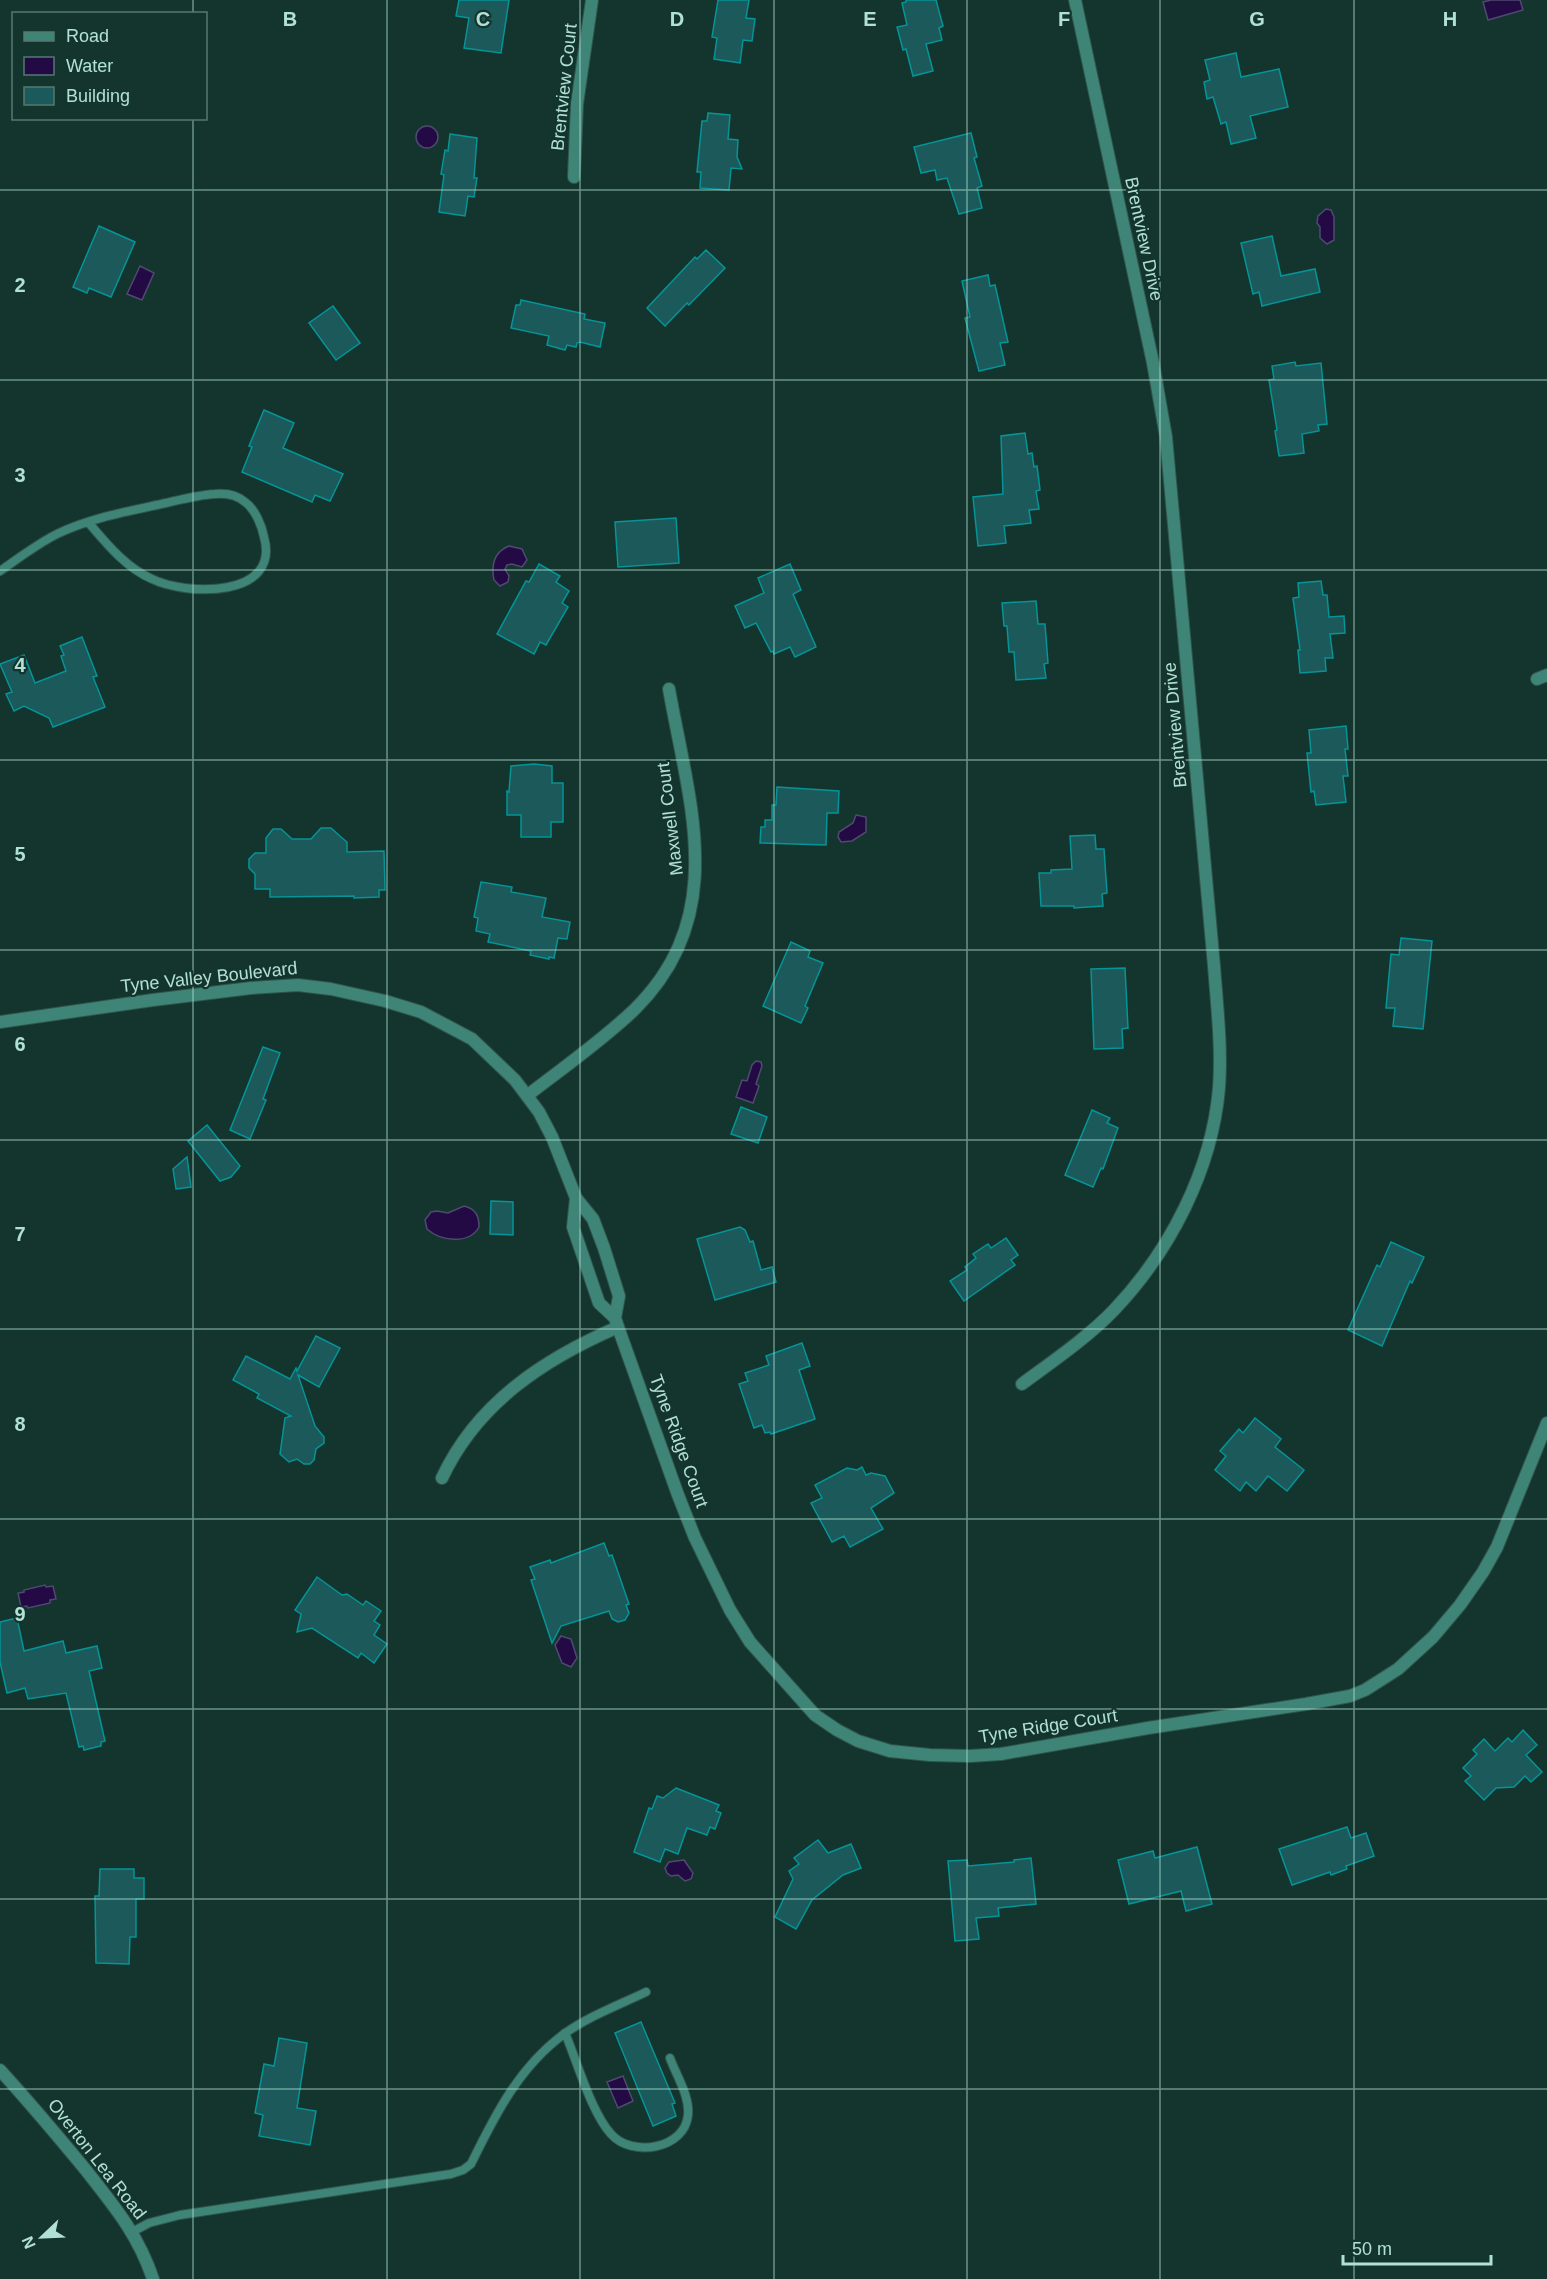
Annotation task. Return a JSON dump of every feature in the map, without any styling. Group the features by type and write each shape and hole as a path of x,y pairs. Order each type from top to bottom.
{"street":[{"name":"Brentview Court","path":"574,177 577,104 592,0"},
{"name":"Brentview Drive","path":"1022,1384 1088,1334 1114,1310 1161,1250 1185,1207 1201,1168 1214,1120 1219,1086 1214,966 1168,453 1153,363 1075,0"},
{"name":"Maxwell Court","path":"528,1095 636,1008 667,969 686,930 695,890 694,842 669,689"},
{"name":"Tyne Valley Boulevard","path":"0,1022 64,1011 218,992 284,986 313,986 385,1001 421,1012 450,1026 472,1039 528,1095 552,1137 576,1198 593,1219 604,1248 619,1296 617,1322"},
{"name":"Tyne Valley Boulevard","path":"576,1198 573,1227 599,1303 617,1322"},
{"name":"Tyne Ridge Court","path":"617,1322 678,1495 729,1610 750,1642 815,1715 858,1741 890,1751 970,1756 1001,1754 1148,1728 1306,1704 1350,1696 1365,1690 1398,1669 1433,1637 1460,1605 1483,1572 1497,1547 1547,1423"},
{"path":"442,1478 462,1440 480,1417 502,1397 573,1348 617,1322"},
{"name":"Overton Lea Road","path":"0,2070 43,2118 113,2204 145,2256 153,2279"}],"lane":[{"path":"0,571 57,534 88,522 216,494 239,498 250,507 267,546 266,559 255,575 243,583 230,587 198,590 178,588 154,581 139,572 120,556 88,522"},
{"path":"132,2232 149,2223 180,2215 451,2174 463,2170 471,2164 489,2127 519,2078 550,2045 565,2033 646,1992"},
{"path":"565,2033 605,2126 616,2140 635,2147 657,2146 669,2141 678,2136 687,2121 687,2100 670,2058"}],"water":[{"path":"1520,0 1523,10 1488,20 1483,2"},
{"path":"427,126 435,129 438,137 435,145 427,148 419,145 416,137 419,129"},
{"path":"1326,209 1331,210 1334,217 1334,240 1327,244 1320,238 1320,227 1317,223 1318,216"},
{"path":"140,266 154,273 142,300 127,294"},
{"path":"509,546 522,549 527,560 522,567 507,565 505,569 509,576 508,582 500,586 494,580 493,564 497,555"},
{"path":"856,815 866,817 866,832 852,841 841,842 838,837 839,832 853,823"},
{"path":"756,1061 761,1062 762,1066 756,1084 759,1086 753,1103 736,1097 742,1080 747,1081 752,1065"},
{"path":"464,1206 474,1211 479,1227 468,1237 447,1238 427,1229 425,1220 431,1212 448,1213"},
{"path":"45,1585 46,1587 53,1586 56,1599 50,1600 50,1603 28,1608 27,1606 21,1607 18,1593"},
{"path":"561,1636 571,1639 577,1658 571,1667 562,1663 555,1645"},
{"path":"684,1860 693,1873 691,1879 685,1881 678,1875 671,1876 667,1873 665,1868 669,1862"},
{"path":"623,2076 633,2101 618,2108 607,2082"}],"building":[{"path":"459,0 509,0 501,53 464,48 469,18 456,16"},
{"path":"718,0 749,0 746,18 755,19 752,41 743,40 740,63 714,59 717,38 712,37"},
{"path":"906,0 936,0 943,26 939,28 942,40 926,44 933,71 913,76 897,27 907,25 902,3"},
{"path":"1236,53 1241,77 1279,69 1288,107 1250,116 1256,138 1231,144 1226,122 1221,124 1213,97 1207,99 1204,82 1210,80 1205,60"},
{"path":"708,113 730,115 728,139 738,140 737,157 742,169 731,168 729,190 700,188 701,172 697,172 702,121 707,121"},
{"path":"971,133 977,157 974,158 982,186 977,188 982,208 959,214 947,178 937,180 935,170 921,173 914,147"},
{"path":"450,134 477,138 474,178 477,178 474,197 468,196 465,216 439,212 444,175 441,174"},
{"path":"99,226 135,242 111,297 89,288 87,293 73,287"},
{"path":"1272,236 1281,276 1315,269 1320,292 1262,306 1259,292 1253,294 1241,243"},
{"path":"706,250 725,268 665,326 647,308 695,257 697,259"},
{"path":"988,275 990,286 995,285 1008,342 1000,343 1005,365 979,371 965,318 970,317 962,281"},
{"path":"521,300 585,314 584,319 605,323 600,347 580,342 576,347 567,345 565,350 547,345 549,336 511,328 516,305 520,305"},
{"path":"333,306 360,343 336,360 309,323"},
{"path":"1295,362 1296,366 1321,363 1327,424 1318,425 1319,431 1302,434 1304,453 1279,456 1269,380 1274,379 1272,366"},
{"path":"264,410 294,423 283,448 343,474 330,501 315,495 312,502 242,472 252,447 249,446"},
{"path":"1025,433 1028,454 1032,453 1034,467 1037,466 1040,490 1036,491 1039,509 1029,510 1031,523 1004,526 1006,543 978,546 973,497 1003,494 1001,436"},
{"path":"676,518 679,563 618,567 615,522"},
{"path":"539,564 560,576 556,582 569,591 562,603 568,607 546,645 540,642 534,654 497,634 526,581 529,582"},
{"path":"790,564 801,590 793,594 816,647 795,657 790,647 774,654 773,651 771,652 756,623 745,628 735,606 764,593 758,578"},
{"path":"1321,581 1323,595 1327,595 1329,617 1344,616 1345,633 1330,634 1333,658 1325,658 1326,671 1300,673 1298,650 1300,650 1293,598 1299,597 1298,583"},
{"path":"1036,601 1038,624 1045,624 1048,663 1044,664 1046,678 1016,680 1014,652 1009,652 1002,603"},
{"path":"82,637 97,676 93,677 105,707 53,727 49,718 24,706 14,711 6,694 12,692 0,664 24,655 35,683 66,671 60,646"},
{"path":"1346,726 1348,749 1345,749 1348,776 1343,776 1346,802 1316,805 1314,791 1311,792 1307,753 1311,753 1309,730"},
{"path":"534,764 552,766 552,783 563,783 563,822 551,822 551,837 521,837 521,815 507,815 507,791 509,792 511,766"},
{"path":"777,787 839,791 838,813 827,813 826,845 760,843 761,827 765,827 765,820 772,820 772,805 776,805"},
{"path":"321,828 331,828 347,842 347,852 384,851 385,890 379,890 379,897 270,897 270,889 255,889 255,874 249,868 249,859 255,853 266,853 266,838 273,829 281,829 292,839 311,839"},
{"path":"1095,835 1096,849 1104,849 1107,893 1102,894 1103,906 1074,908 1074,906 1041,906 1039,873 1072,869 1070,836"},
{"path":"481,882 512,887 511,892 546,898 542,917 570,922 567,939 558,938 554,958 530,955 531,951 488,942 490,934 476,931 478,918 474,917"},
{"path":"1401,938 1432,941 1423,1029 1393,1026 1395,1008 1386,1008 1391,954 1399,955"},
{"path":"791,942 810,951 808,957 823,963 805,1006 808,1008 801,1023 763,1006"},
{"path":"1125,968 1128,1028 1122,1029 1123,1048 1094,1049 1091,969"},
{"path":"263,1047 280,1053 263,1099 266,1100 250,1139 230,1130"},
{"path":"741,1107 767,1117 758,1143 731,1134"},
{"path":"1092,1110 1110,1118 1107,1123 1118,1128 1103,1169 1101,1168 1093,1187 1065,1175"},
{"path":"207,1125 240,1166 231,1177 220,1181 188,1141"},
{"path":"187,1157 191,1187 176,1189 173,1169"},
{"path":"491,1201 513,1202 513,1235 490,1234"},
{"path":"740,1227 745,1230 750,1242 753,1241 761,1270 772,1267 776,1282 715,1300 697,1239"},
{"path":"1006,1238 1018,1255 1011,1260 1015,1265 964,1301 950,1281 967,1270 965,1267 976,1258 973,1254 988,1244 991,1248"},
{"path":"1391,1242 1424,1257 1412,1283 1410,1281 1382,1346 1348,1330 1377,1265 1380,1267"},
{"path":"316,1336 340,1348 319,1387 298,1375 315,1426 324,1437 324,1443 316,1449 314,1460 310,1464 304,1464 297,1459 289,1462 280,1454 285,1418 291,1416 257,1398 259,1394 233,1380 246,1356 290,1379 296,1368 297,1371"},
{"path":"802,1343 810,1366 799,1370 815,1419 771,1434 770,1432 765,1433 762,1425 754,1428 739,1384 748,1381 745,1373 769,1365 766,1356"},
{"path":"1255,1418 1281,1439 1275,1447 1304,1470 1287,1491 1268,1476 1256,1491 1246,1482 1240,1491 1215,1470 1226,1456 1220,1451 1239,1429 1243,1433"},
{"path":"862,1467 866,1475 871,1473 885,1476 894,1493 871,1508 883,1529 850,1547 844,1536 832,1542 811,1503 822,1498 815,1485 847,1468 857,1470"},
{"path":"604,1543 609,1556 612,1555 629,1604 626,1605 629,1613 625,1620 618,1622 612,1619 609,1611 561,1626 552,1643 531,1580 535,1579 530,1567 550,1560 551,1563"},
{"path":"317,1577 342,1595 347,1594 363,1605 366,1601 381,1611 374,1621 380,1625 374,1635 387,1644 374,1663 361,1653 358,1658 312,1628 297,1632 301,1614 295,1610"},
{"path":"17,1618 24,1651 63,1641 66,1653 97,1646 102,1668 89,1671 105,1741 101,1742 101,1746 84,1750 83,1746 79,1747 66,1693 28,1699 25,1688 7,1693 0,1662 0,1622"},
{"path":"1523,1730 1537,1745 1526,1755 1542,1772 1531,1782 1525,1776 1514,1787 1496,1788 1484,1800 1465,1781 1471,1776 1463,1768 1477,1754 1473,1750 1484,1739 1495,1751 1508,1738 1512,1742"},
{"path":"676,1788 719,1805 716,1811 721,1813 715,1829 710,1827 707,1835 687,1828 678,1854 665,1849 660,1862 634,1852 649,1808 652,1809 657,1796 663,1798"},
{"path":"1347,1827 1351,1838 1366,1833 1374,1856 1346,1866 1347,1869 1331,1875 1330,1872 1292,1885 1279,1849"},
{"path":"818,1840 828,1853 851,1844 861,1868 843,1875 812,1900 796,1929 775,1917 793,1879 789,1871 799,1864 794,1858"},
{"path":"1197,1847 1212,1904 1186,1911 1181,1891 1129,1904 1118,1860 1153,1851 1155,1858"},
{"path":"1031,1858 1036,1904 998,1908 999,1916 976,1918 979,1939 955,1941 948,1861 967,1860 968,1866 1014,1862 1014,1860"},
{"path":"100,1869 134,1869 134,1878 144,1878 144,1899 136,1899 136,1937 130,1937 129,1964 96,1963 95,1896 99,1896"},
{"path":"641,2022 675,2103 672,2104 676,2116 653,2126 615,2033"},
{"path":"279,2038 307,2043 297,2108 316,2111 310,2145 259,2136 263,2115 255,2113 264,2064 274,2066"}]}
